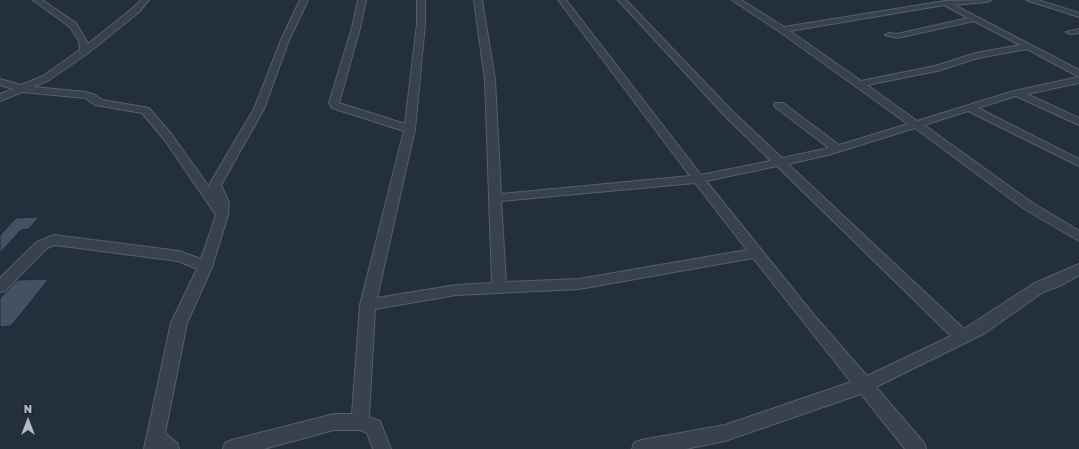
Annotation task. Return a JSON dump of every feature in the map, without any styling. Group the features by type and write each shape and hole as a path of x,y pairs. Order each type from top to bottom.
{"street":[{"path":"37,0 73,25 83,41 85,51"},
{"path":"0,98 46,78 85,51 136,10 145,0"},
{"path":"170,449 154,443 179,323 205,267 222,215 223,203 215,185 259,109 285,40 304,0"},
{"path":"362,0 356,28 334,103 336,106 370,118 410,129"},
{"path":"360,422 368,305 410,129 421,24 421,0"},
{"path":"478,0 490,80 499,288"},
{"path":"562,0 756,253 917,449"},
{"path":"622,0 653,31 729,114 962,337"},
{"path":"736,0 783,30 860,84 1027,205 1079,237"},
{"path":"783,30 942,2 987,0"},
{"path":"1030,0 1079,15"},
{"path":"942,2 1079,74"},
{"path":"889,35 897,36 974,19"},
{"path":"1070,32 1079,31"},
{"path":"860,84 937,68 976,56 1028,46"},
{"path":"496,198 698,179 838,149 1017,94 1079,80"},
{"path":"0,82 23,89 86,95 92,97 99,103 145,110 168,137 222,215"},
{"path":"1017,94 1079,122"},
{"path":"780,105 838,149"},
{"path":"970,109 1079,163"},
{"path":"0,287 42,245 54,240 179,256 192,260 205,267"},
{"path":"368,305 456,290 579,284 756,253"},
{"path":"641,449 725,433 865,385 979,329 1038,288 1057,281 1079,269"},
{"path":"232,449 334,422 360,422 374,427 382,449"}],"building":[{"path":"39,217 29,229 21,230 0,253 0,235 16,218"},
{"path":"49,279 11,326 0,327 0,298 18,280"}]}
